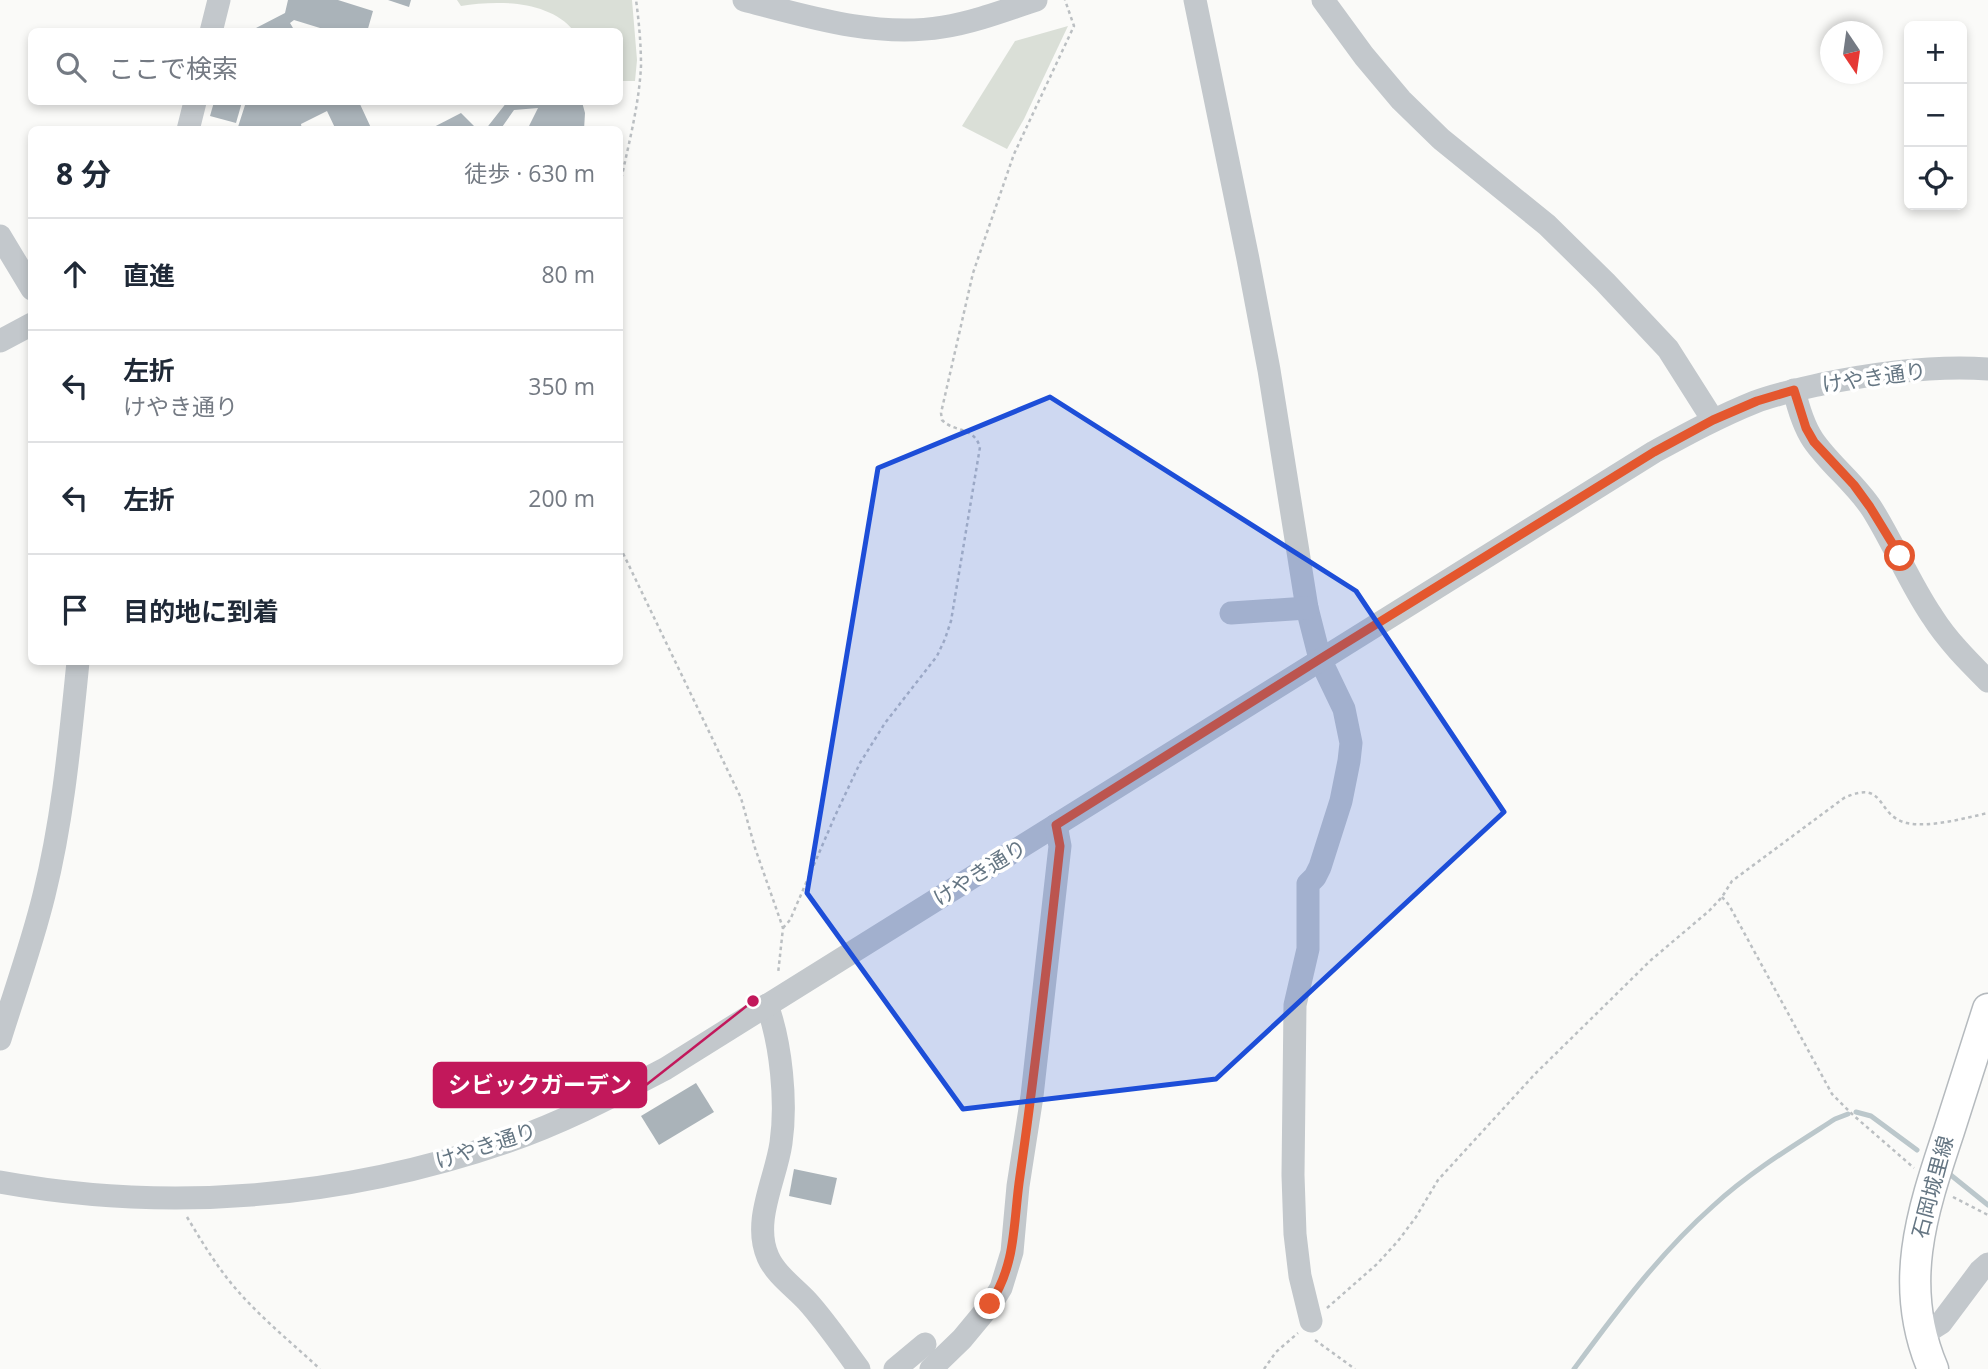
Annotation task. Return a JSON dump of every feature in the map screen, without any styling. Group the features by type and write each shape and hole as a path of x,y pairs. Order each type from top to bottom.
{"main road":[{"name":"石岡城里線","path":"1925,1358 1916,1304 1917,1242 1931,1185 1988,1009"}],"street":[{"path":"212,28 219,0"},
{"path":"744,0 813,8 857,27 890,30 945,27 1036,0"},
{"path":"1195,0 1269,370 1307,608 1320,659 1344,709 1351,743 1341,801 1320,867 1308,884 1308,948 1295,1005 1295,1234 1308,1325"},
{"path":"1323,0 1364,56 1401,100 1441,139 1547,225 1668,349 1713,420"},
{"path":"189,126 194,105"},
{"path":"0,236 28,282"},
{"path":"0,341 28,326"},
{"name":"けやき通り","path":"0,1182 86,1194 183,1199 277,1194 388,1176 508,1141 601,1102 665,1069 1654,452 1713,420 1757,401 1857,377 1914,370 1988,369"},
{"path":"1794,390 1806,428 1814,442 1854,485 1870,507 1900,556 1933,619 1988,681"},
{"path":"1231,613 1307,608"},
{"path":"0,1039 44,897 63,798 78,665"},
{"path":"931,1369 962,1339 990,1304 1001,1288 1012,1252 1060,846 1056,825"},
{"path":"774,1000 774,1024 783,1092 782,1138 763,1216 764,1246 775,1270 824,1321 859,1369"},
{"path":"1925,1358 1941,1323 1988,1264"},
{"path":"895,1369 925,1344"}],"path":[{"path":"623,170 641,66 636,0"},
{"path":"783,928 790,920 860,763 885,723 937,656 951,621 980,447 973,434 947,425 942,420 941,413 973,274 1014,154 1074,26 1065,0"},
{"path":"623,553 741,798 783,928 774,1000"},
{"path":"1264,1369 1276,1352 1377,1264 1416,1217 1438,1180 1535,1074 1651,960 1722,898 1732,881 1756,862 1844,798 1856,793 1874,794 1895,819 1906,823 1934,823 1988,813"},
{"path":"1722,898 1729,905 1832,1094 1931,1185 1988,1215"},
{"path":"183,1199 187,1217 217,1265 236,1289 320,1369"},
{"path":"1308,1325 1315,1340 1354,1369"}],"highlighted area":[{"path":"1050,397 1356,591 1504,812 1216,1079 963,1109 807,893 878,468"}],"shaded area":[{"path":"457,0 632,0 637,60 635,81 623,81 623,28 571,28 551,13 522,5 490,3 461,6"},
{"path":"1068,26 1007,149 962,126 1015,41"}],"building":[{"path":"288,0 338,0 373,11 368,28 320,28 294,20 290,23 293,28 256,28 285,13"},
{"path":"388,0 411,0 409,7"},
{"path":"213,105 241,105 236,123 210,116"},
{"path":"245,105 360,105 370,126 334,126 327,111 301,126 238,126"},
{"path":"505,105 583,105 585,113 584,126 529,126 538,108 514,110 503,126 488,126"},
{"path":"461,113 474,126 436,126"},
{"path":"696,1083 714,1112 659,1145 641,1116"},
{"path":"794,1169 837,1178 831,1205 789,1196"}],"waterway":[{"path":"1856,1112 1871,1116 1917,1150"},
{"path":"1574,1369 1657,1263 1693,1224 1772,1160 1835,1119 1848,1114"},
{"path":"1947,1172 1988,1205"}],"place":[{"name":"シビックガーデン","path":"753,1001"}],"route":[{"path":"990,1304 1001,1288 1007,1272 1016,1223 1018,1186 1032,1096 1060,846 1056,825 1654,452 1713,420 1757,401 1794,390 1806,428 1814,442 1854,485 1900,556"}]}
